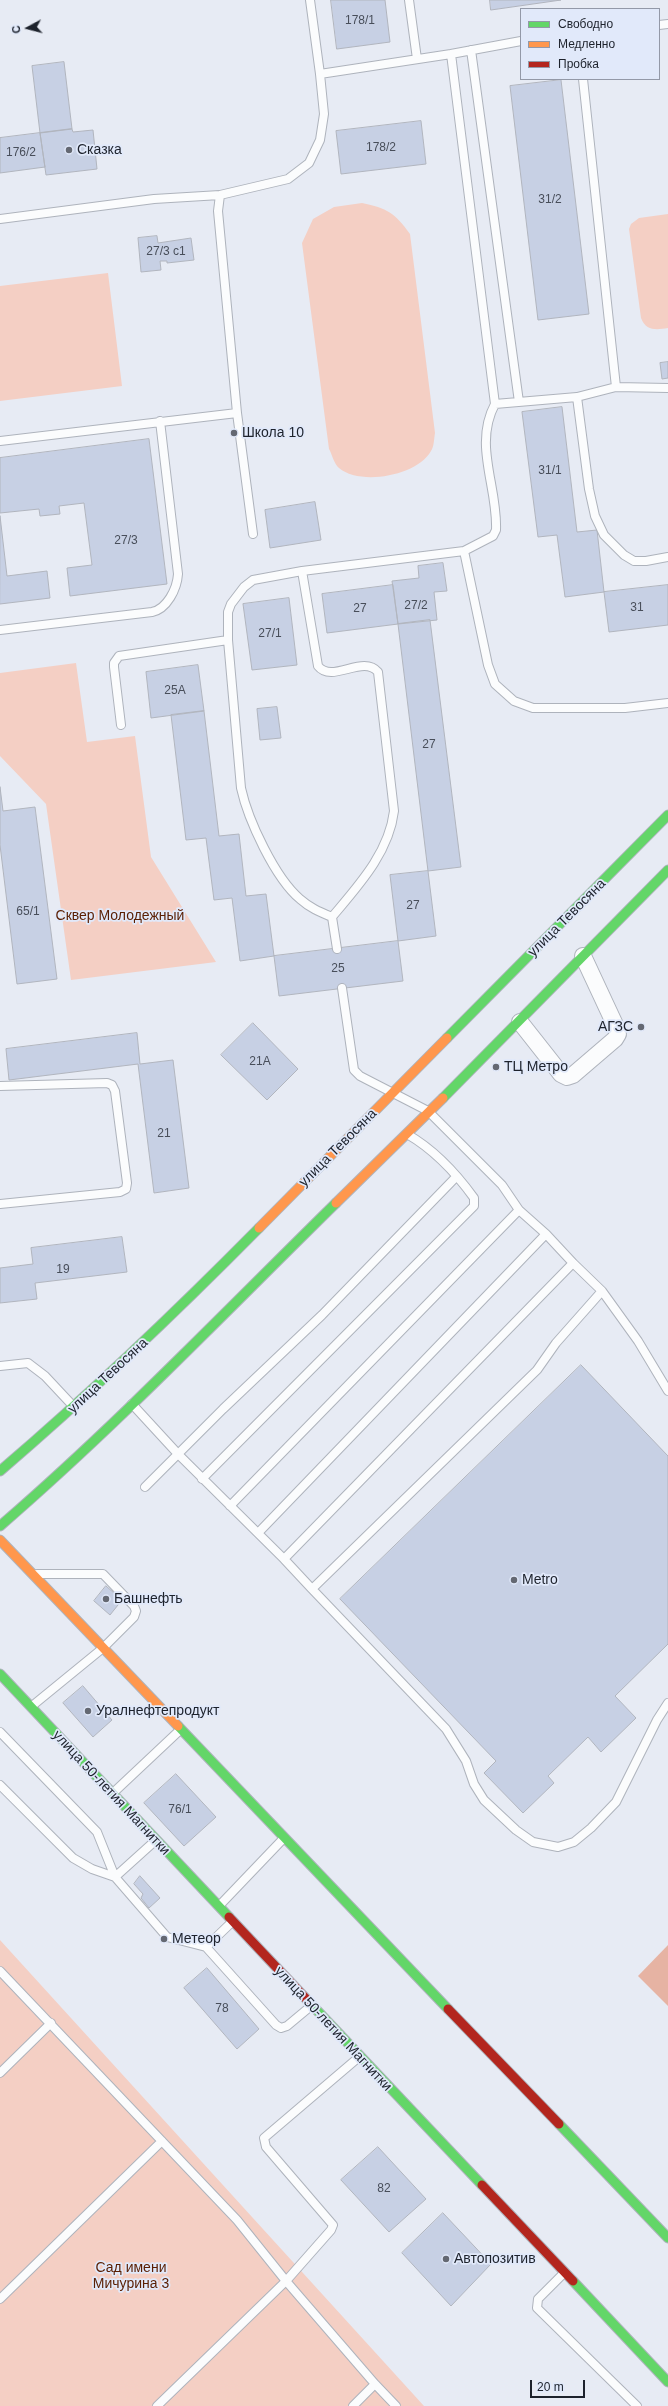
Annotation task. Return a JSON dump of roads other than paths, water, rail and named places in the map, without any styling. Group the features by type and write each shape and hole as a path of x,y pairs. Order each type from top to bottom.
{"main road":[{"name":"улица Тевосяна","path":"0,1471 75,1407 174,1314 668,815"},
{"path":"0,1526 37,1494 132,1403 520,1022 668,870"},
{"path":"0,1540 668,2238"},
{"name":"улица 50-летия Магнитки","path":"0,1674 668,2382"}],"street":[{"path":"520,1022 561,1074 567,1077 573,1075 615,1039 618,1034 618,1029 583,956"}],"lane":[{"path":"0,219 154,199 220,195 288,179 309,163 320,140 324,114 310,0"},
{"path":"409,0 417,59"},
{"path":"320,74 451,54 520,41"},
{"path":"471,50 519,402"},
{"path":"332,917 314,910 298,898 284,879 256,833 246,810 241,788 228,640 228,612 231,604 244,587 253,580 265,576 464,550 490,537 496,530 485,437 487,419 495,404 451,54"},
{"path":"583,80 616,387"},
{"path":"220,195 218,212 237,413 253,534"},
{"path":"495,404 577,397 616,387 668,388"},
{"path":"577,397 589,489 595,516 604,535 624,555 634,561 646,561 668,557"},
{"path":"0,441 237,413"},
{"path":"0,630 152,612 160,609 166,603 176,585 178,574 160,421"},
{"path":"464,550 488,665 495,684 514,701 533,708 625,708 668,703"},
{"path":"302,571 318,666 329,672 367,666 378,672 394,812 392,826 377,857 358,886 332,917 337,949"},
{"path":"121,725 114,667 114,663 119,656 228,640"},
{"path":"342,988 354,1070 360,1076 428,1111 502,1185 519,1210 546,1234 602,1292 638,1342 668,1390"},
{"path":"0,1086 107,1083 112,1085 115,1090 127,1183 126,1189 120,1192 0,1204"},
{"path":"202,1479 471,1210 475,1202 472,1194 423,1144 406,1133"},
{"path":"146,1487 223,1409 322,1316 456,1177"},
{"path":"230,1506 519,1210"},
{"path":"258,1533 546,1234"},
{"path":"284,1559 573,1263"},
{"path":"312,1589 538,1370 556,1343 602,1292"},
{"path":"0,1366 28,1364 45,1376 75,1407"},
{"path":"132,1403 202,1479 284,1559 446,1729 466,1761 474,1784 484,1800 516,1830 533,1842 558,1846 574,1842 591,1828 616,1802 657,1720 668,1703"},
{"path":"30,1707 103,1648 134,1617 136,1611 134,1606 110,1580 98,1572 32,1574"},
{"path":"112,1794 180,1729"},
{"path":"0,1732 96,1832 115,1877 167,1937 206,1947 278,2027 287,2026 312,2006"},
{"path":"0,1785 73,1858 92,1869 115,1877"},
{"path":"218,1906 284,1838"},
{"path":"115,1877 156,1840"},
{"path":"206,1947 233,1922"},
{"path":"0,1971 237,2220 286,2281 375,2384 396,2406"},
{"path":"0,2073 51,2023"},
{"path":"157,2406 286,2281 333,2225 330,2219 266,2147 264,2138 360,2056"},
{"path":"0,2299 162,2141"},
{"path":"564,2272 538,2299 537,2308 637,2406"},
{"path":"353,2406 375,2384"}],"place":[{"name":"Сказка","path":"69,150"},
{"name":"Школа 10","path":"234,433"},
{"name":"АГЗС","path":"641,1027"},
{"name":"ТЦ Метро","path":"496,1067"},
{"name":"Metro","path":"514,1580"},
{"name":"Башнефть","path":"106,1599"},
{"name":"Уралнефтепродукт","path":"88,1711"},
{"name":"Метеор","path":"164,1939"},
{"name":"Автопозитив","path":"446,2259"}],"park label":[{"name":"Сквер Молодежный","path":"120,916"},
{"name":"Сад имени Мичурина 3","path":"131,2276"}]}
